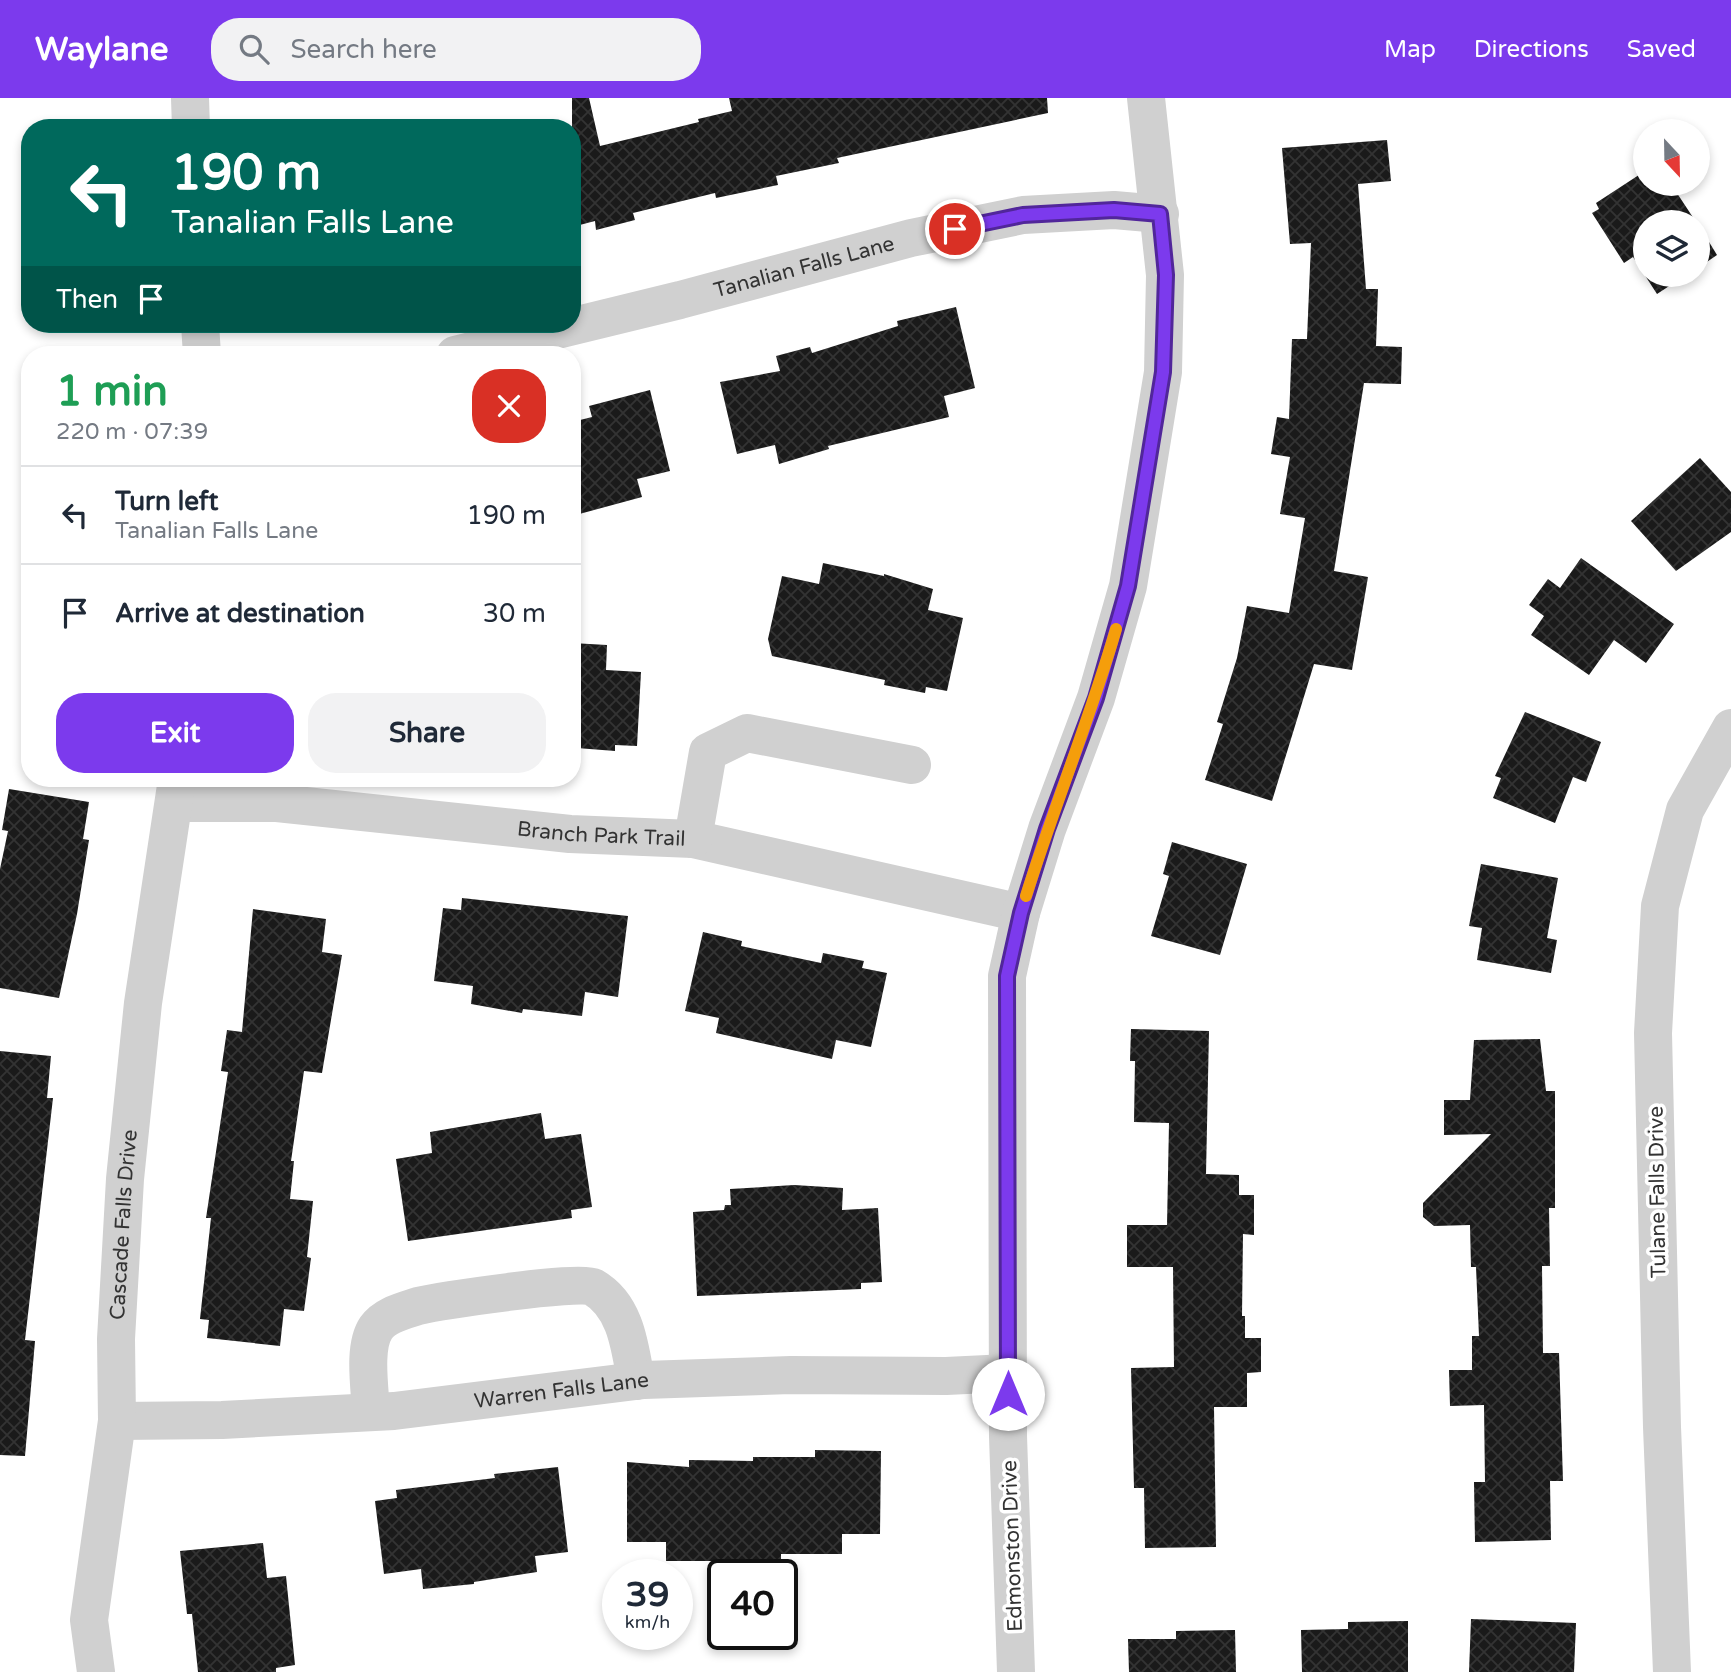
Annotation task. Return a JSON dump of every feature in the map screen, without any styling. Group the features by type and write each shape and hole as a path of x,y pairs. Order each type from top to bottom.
{"street":[{"path":"190,98 191,119"},
{"name":"Edmonston Drive","path":"1016,1672 1008,1436 1007,976 1021,913 1047,829 1096,698 1128,586 1163,372 1166,275 1146,98"},
{"name":"Tanalian Falls Lane","path":"581,324 911,238 1023,215 1114,210 1160,214"},
{"name":"Tanalian Falls Lane","path":"492,346 545,333"},
{"name":"Tulane Falls Drive","path":"1672,1672 1662,1427 1653,1033 1660,906 1685,810 1731,728"},
{"path":"693,839 708,752 747,733 912,765"},
{"name":"Branch Park Trail","path":"176,791 570,834 693,839 1021,913"},
{"name":"Cascade Falls Drive","path":"96,1672 89,1620 117,1421 116,1339 125,1179 143,1003 176,791"},
{"path":"371,1412 370,1337 378,1324 393,1314 421,1306 564,1285 590,1286 610,1300 628,1336 636,1381"},
{"name":"Warren Falls Lane","path":"117,1421 222,1420 371,1412 636,1381 792,1375 946,1376 1008,1373"}],"building":[{"path":"572,98 589,98 600,146 699,122 698,119 732,111 729,98 1047,98 1048,113 837,158 839,163 776,176 778,185 716,198 715,193 633,213 635,220 596,230 595,221 581,225 581,119 572,119"},
{"path":"1387,140 1391,181 1358,184 1366,289 1378,289 1376,346 1402,347 1401,384 1364,383 1334,571 1368,577 1352,670 1314,664 1272,801 1205,780 1223,724 1217,722 1237,658 1247,606 1289,613 1305,518 1280,514 1290,457 1271,454 1277,417 1289,419 1292,339 1307,339 1311,243 1290,244 1282,148"},
{"path":"1633,179 1633,196 1679,196 1688,210 1633,210 1633,257 1624,263 1592,213 1599,209 1596,203"},
{"path":"1710,244 1717,255 1710,260"},
{"path":"1652,287 1668,287 1657,294"},
{"path":"956,307 975,388 944,396 949,417 828,446 829,449 779,464 775,445 737,454 720,382 780,371 776,356 810,347 812,353 898,326 897,321"},
{"path":"650,390 670,471 637,479 642,497 581,514 581,420 592,417 589,406"},
{"path":"1700,458 1731,492 1731,532 1676,571 1631,521"},
{"path":"1581,558 1674,624 1646,663 1614,640 1589,675 1531,635 1544,616 1529,605 1548,579 1560,588"},
{"path":"823,563 884,574 933,589 928,610 963,618 947,691 926,687 925,693 884,685 885,680 772,656 768,639 782,576 819,584"},
{"path":"581,644 607,645 606,670 641,672 637,746 615,745 615,751 581,748"},
{"path":"1525,712 1601,742 1586,782 1573,777 1555,823 1493,798 1501,778 1495,776"},
{"path":"9,789 89,802 83,839 89,840 59,998 0,988 0,869 8,831 2,830"},
{"path":"1172,842 1247,864 1220,955 1151,936 1169,876 1163,874"},
{"path":"1481,864 1558,878 1547,938 1557,940 1551,973 1477,960 1482,928 1469,926"},
{"path":"462,898 628,916 618,997 585,992 582,1016 523,1009 522,1013 471,1004 473,986 434,981 443,908 461,910"},
{"path":"253,909 326,919 322,952 342,955 322,1073 304,1071 291,1161 294,1161 290,1199 313,1201 307,1257 311,1258 304,1311 284,1309 280,1346 207,1338 209,1320 200,1319 211,1218 206,1218 228,1072 221,1071 227,1030 242,1032"},
{"path":"703,932 742,941 741,946 821,963 823,953 864,961 862,968 887,973 871,1047 836,1040 832,1059 716,1033 719,1018 685,1011"},
{"path":"1131,1029 1209,1031 1206,1174 1239,1175 1239,1195 1254,1195 1254,1235 1243,1234 1242,1316 1245,1316 1245,1338 1261,1338 1261,1372 1247,1373 1247,1407 1214,1407 1216,1547 1145,1548 1144,1488 1134,1488 1131,1368 1174,1367 1173,1267 1127,1267 1127,1225 1167,1225 1169,1123 1134,1122 1135,1061 1130,1061"},
{"path":"1540,1039 1546,1091 1555,1091 1555,1208 1549,1208 1550,1266 1542,1266 1543,1353 1559,1353 1563,1481 1550,1481 1551,1540 1475,1542 1474,1482 1485,1482 1484,1405 1450,1406 1449,1370 1472,1370 1472,1336 1479,1336 1476,1267 1471,1267 1470,1225 1434,1226 1423,1217 1423,1203 1491,1134 1444,1135 1444,1100 1470,1100 1474,1040"},
{"path":"0,1051 51,1056 47,1098 53,1098 25,1340 35,1341 25,1456 0,1455"},
{"path":"541,1113 545,1139 581,1134 592,1207 571,1210 572,1218 408,1241 396,1159 432,1153 430,1132"},
{"path":"794,1185 843,1188 842,1210 878,1208 882,1282 861,1283 861,1289 697,1296 693,1212 724,1210 725,1205 731,1205 730,1189"},
{"path":"815,1450 881,1451 880,1534 842,1534 842,1554 781,1554 781,1559 666,1559 666,1542 627,1542 627,1462 689,1467 689,1460 753,1461 753,1457 815,1457"},
{"path":"558,1467 568,1552 535,1556 537,1572 474,1584 423,1589 421,1569 384,1574 375,1501 397,1498 396,1490"},
{"path":"263,1543 267,1578 286,1576 295,1665 276,1668 276,1672 198,1672 192,1614 187,1614 180,1551"},
{"path":"1471,1619 1576,1623 1574,1672 1469,1672"},
{"path":"1408,1621 1408,1672 1302,1672 1301,1630 1348,1629 1348,1622"},
{"path":"1235,1630 1236,1672 1129,1672 1128,1639 1176,1639 1176,1631"}],"slow traffic":[{"path":"1026,896 1047,829 1096,698 1116,629"}],"route":[{"path":"955,229 1023,215 1114,210 1160,214 1166,275 1163,372 1128,586 1096,698 1047,829 1021,913 1007,976 1008,1394"}]}
